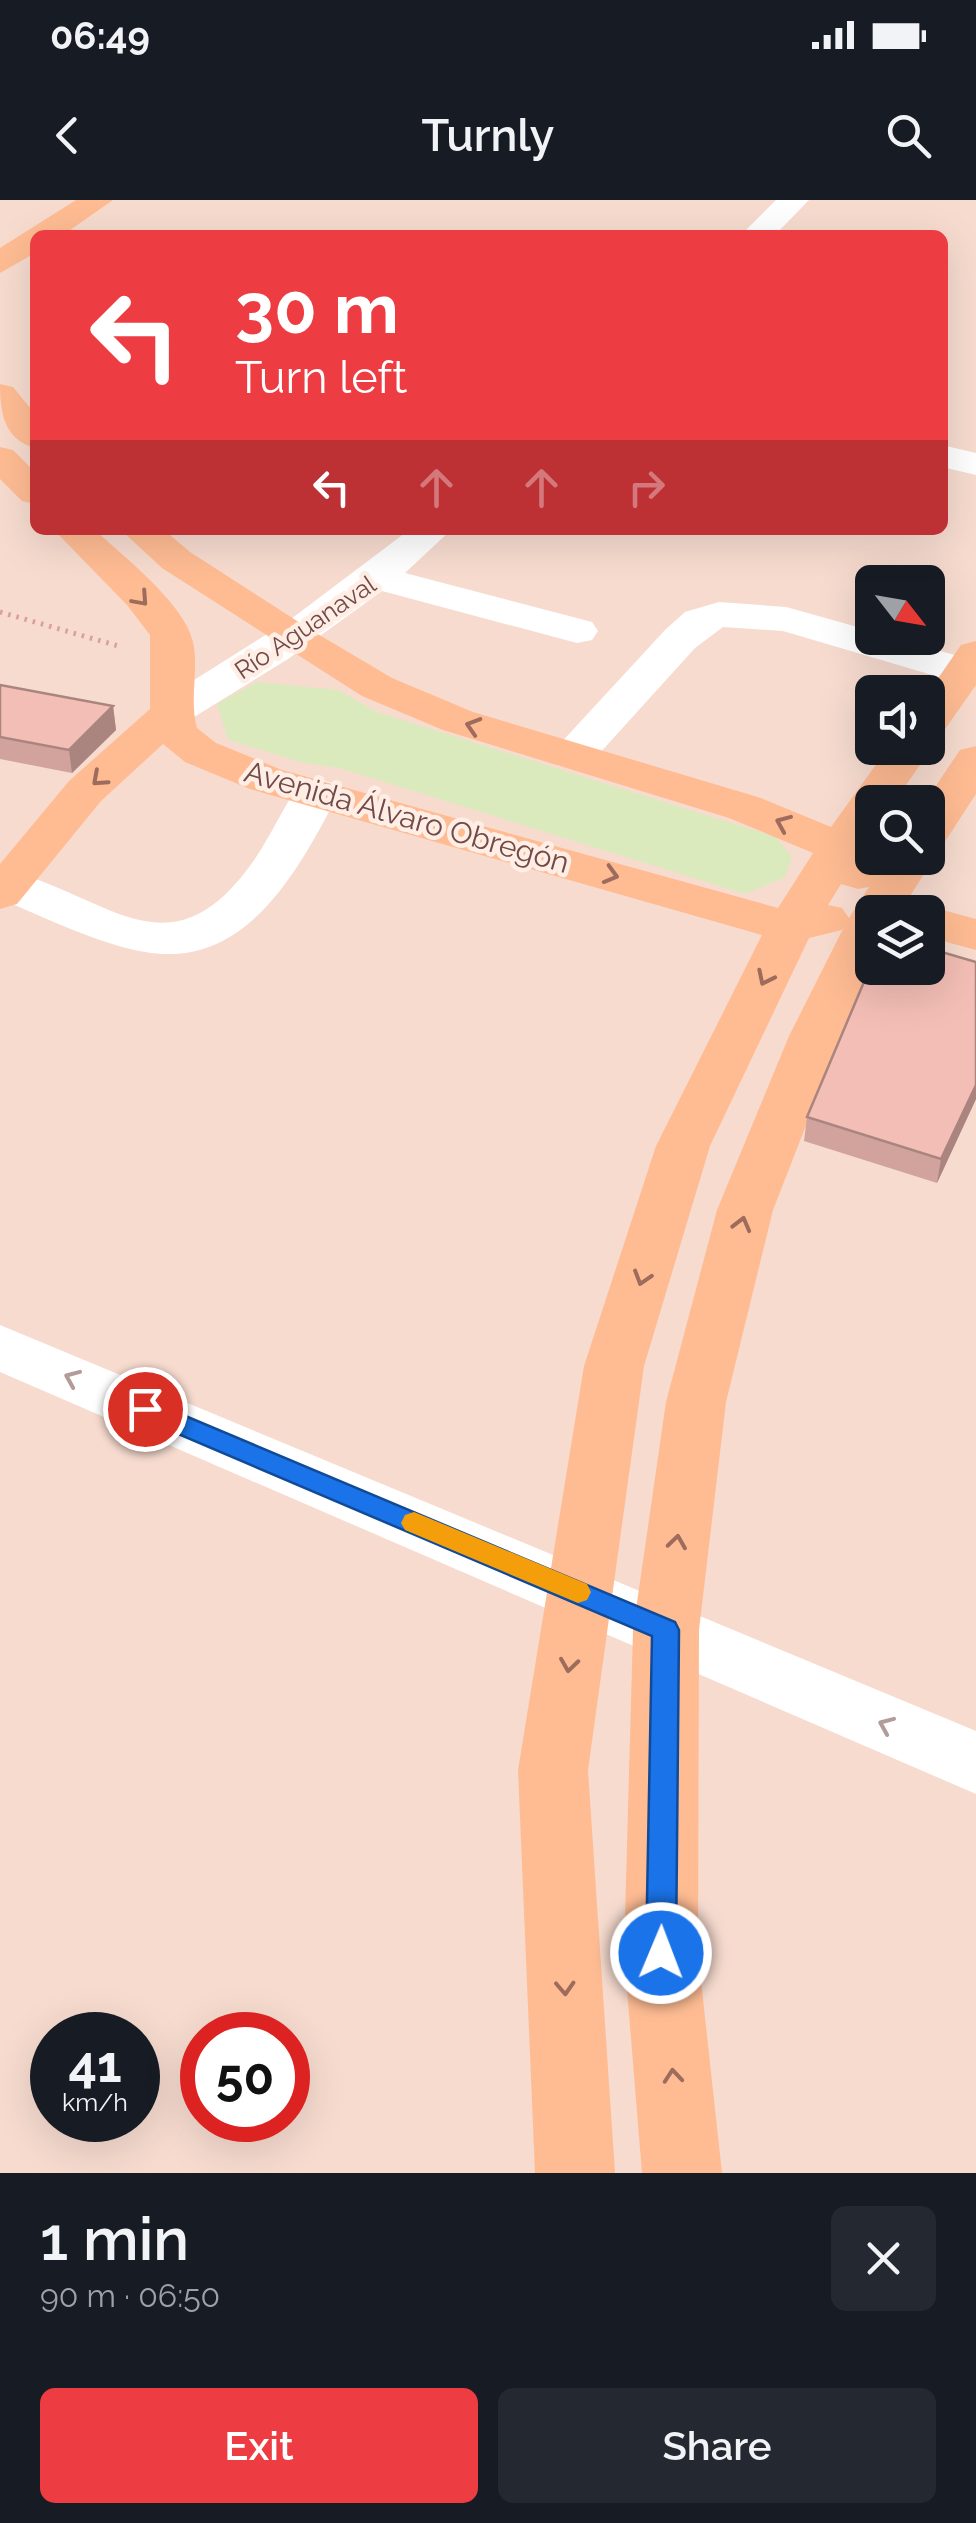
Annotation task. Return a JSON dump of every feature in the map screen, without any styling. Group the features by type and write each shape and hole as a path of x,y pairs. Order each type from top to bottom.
{"main road":[{"path":"50,230 98,200"},
{"path":"0,264 30,243"},
{"path":"0,394 30,431"},
{"path":"0,458 30,488"},
{"path":"4,889 86,792 171,713 172,636 145,601 78,535"},
{"path":"146,535 176,560 296,639 377,686 458,721 745,808 840,847 871,895"},
{"path":"945,698 970,662"},
{"name":"Avenida Álvaro Obregón","path":"171,713 180,737 200,753 228,766 316,793 790,926 855,917"},
{"path":"945,806 976,758"},
{"path":"575,2173 553,1770 614,1366 683,1146 790,926 898,765"},
{"path":"945,926 976,935"},
{"path":"682,2173 661,1953 666,1630 696,1402 746,1210 815,1036 855,963"}],"street":[{"path":"762,230 794,200"},
{"path":"948,457 976,464"},
{"name":"Río Aguanaval","path":"171,713 296,639 379,578 426,535"},
{"path":"379,578 577,631"},
{"path":"573,756 680,639 700,621 719,614 786,619 970,662"},
{"path":"4,889 146,938 175,940 206,931 258,890 280,860 316,793"},
{"path":"0,1348 976,1764"}],"path":[{"path":"0,612 171,661"}],"shaded area":[{"path":"0,200 976,200 976,2173 0,2173"}],"green space":[{"path":"257,682 338,690 377,712 776,837 792,857 785,877 745,894 339,768 304,763 228,740 217,704"}],"building":[{"path":"0,685 113,706 69,750 0,737"},
{"path":"945,953 976,962 976,1085 941,1159 807,1117 863,985 945,985"}],"slow traffic":[{"path":"414,1523 578,1592"}],"route":[{"path":"145,1409 666,1630 661,1953"}]}
